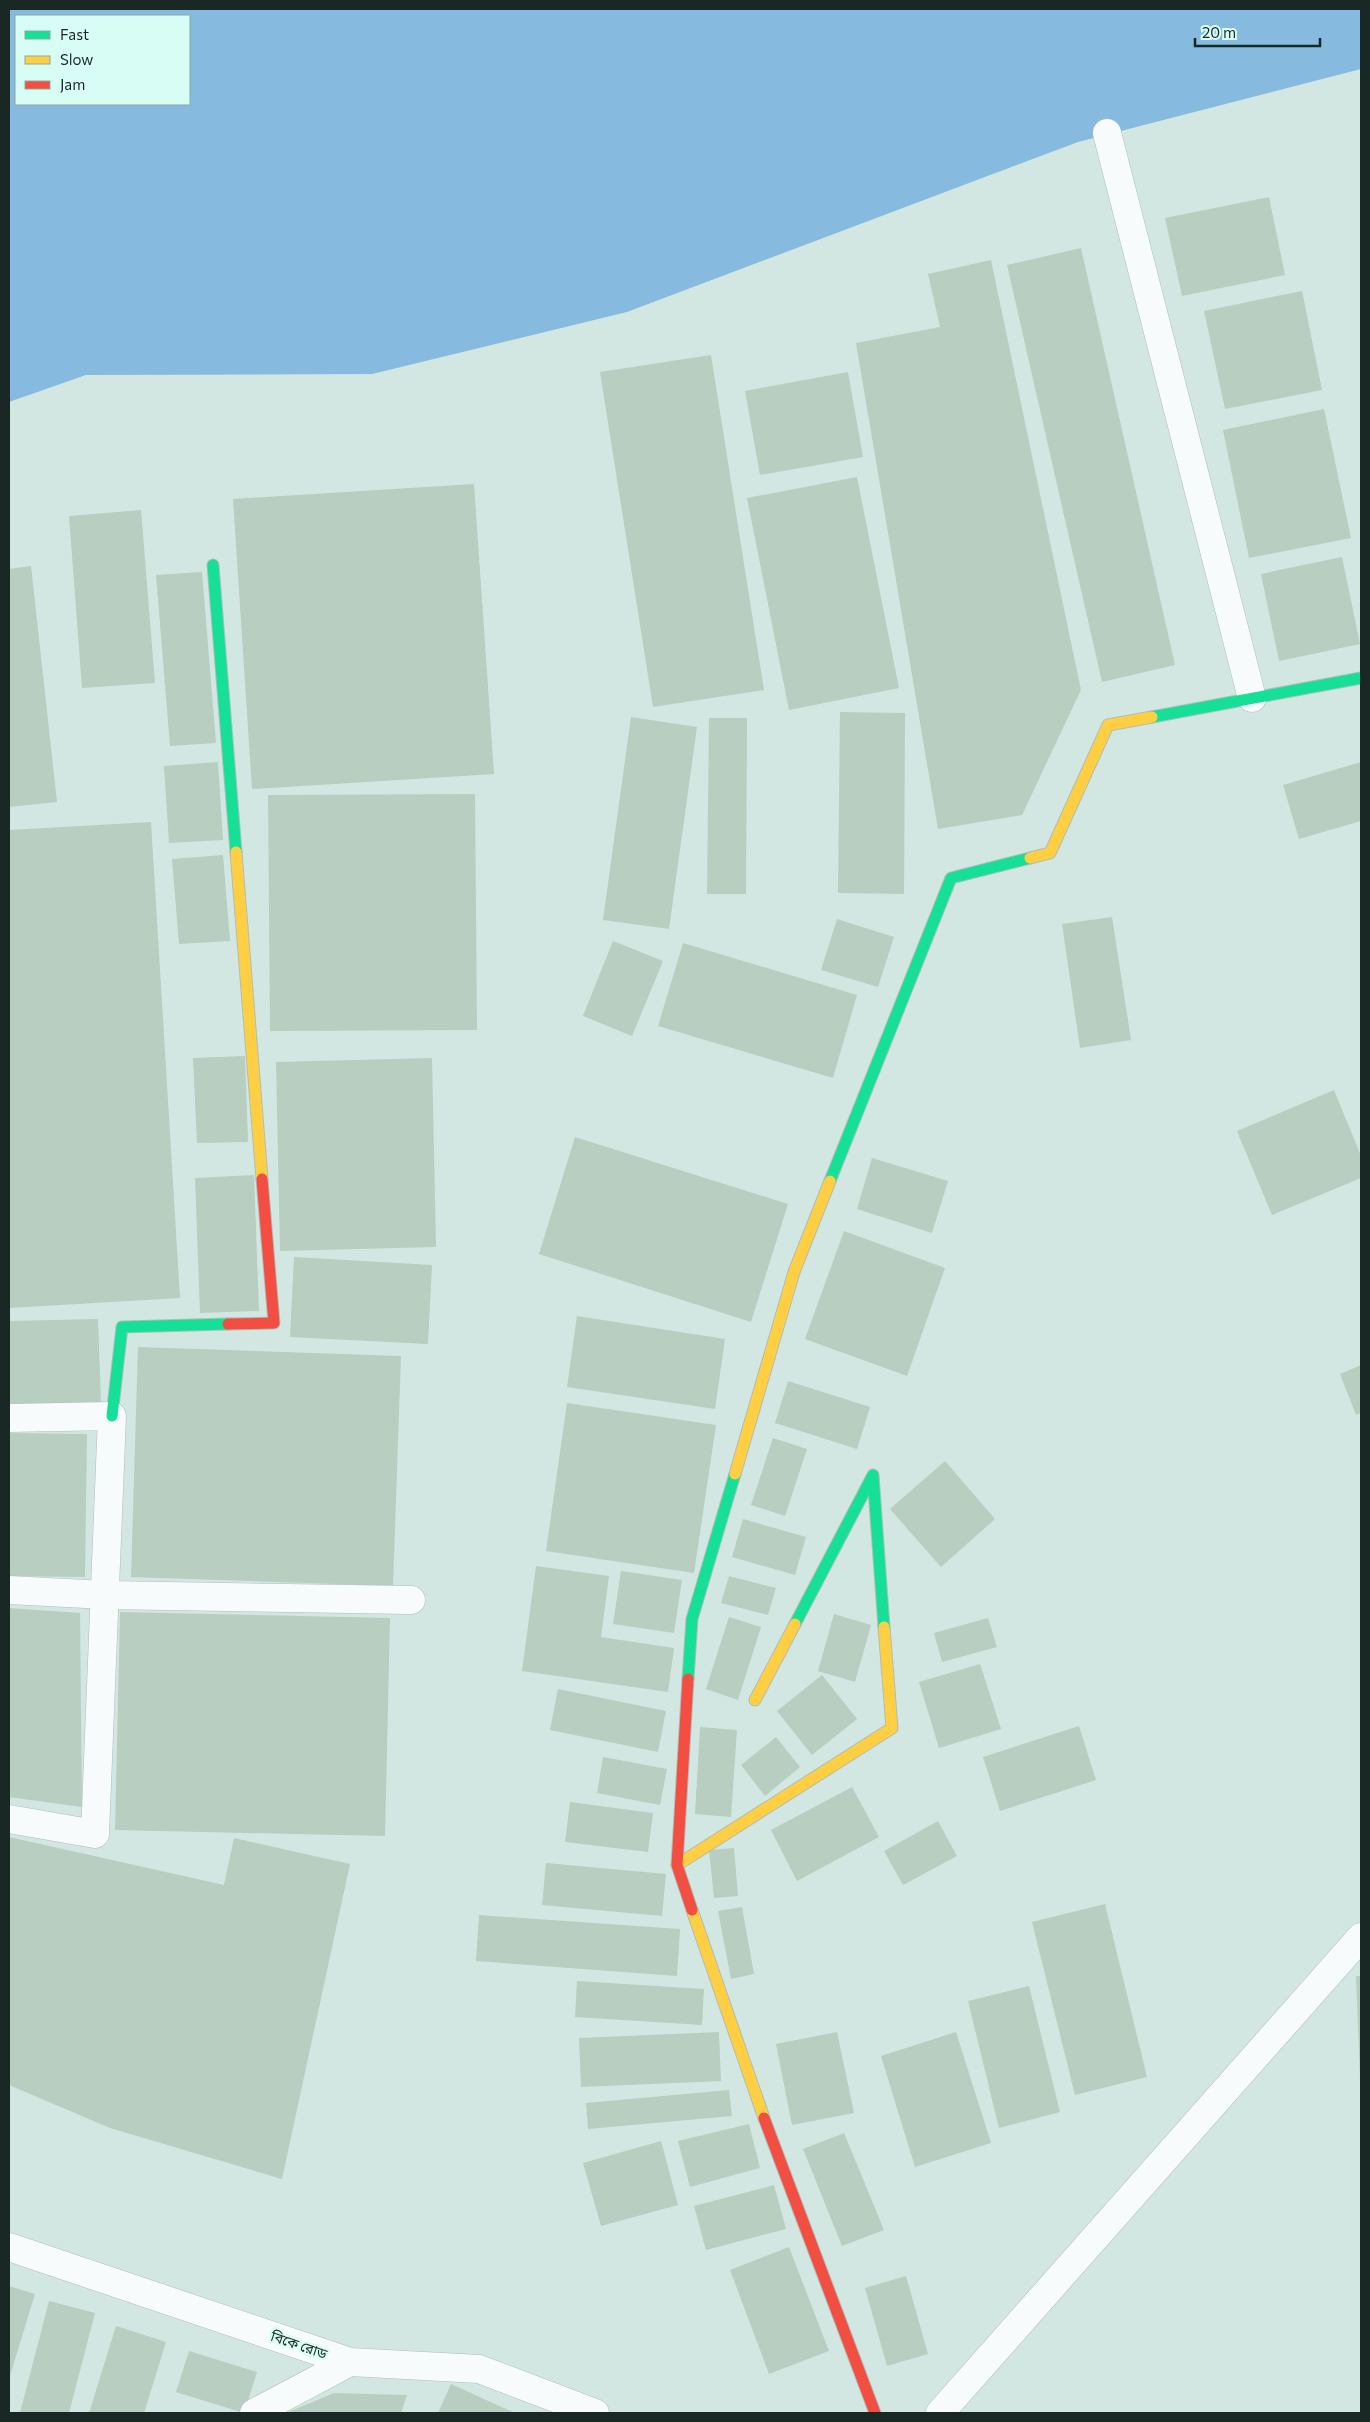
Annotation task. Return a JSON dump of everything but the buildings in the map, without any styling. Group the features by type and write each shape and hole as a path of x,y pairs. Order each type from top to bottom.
{"street":[{"path":"1107,133 1252,698"},
{"path":"9,1818 95,1834 112,1416 122,1326 274,1323 213,564"},
{"path":"875,2413 780,2164 677,1865 692,1619 794,1272 951,878 1050,853 1108,725 1361,678"},
{"path":"9,1418 112,1416"},
{"path":"677,1865 892,1728 873,1475 755,1700"},
{"path":"9,1590 105,1595 411,1600"},
{"path":"940,2413 1361,1937"},
{"name":"বিকে রোড","path":"9,2247 350,2362 479,2369 594,2413"},
{"path":"254,2413 350,2362"}],"water":[{"path":"9,9 1361,9 1361,69 1078,142 627,312 372,374 86,375 9,402"}],"traffic: fast":[{"path":"213,565 236,852"},
{"path":"1152,717 1361,678"},
{"path":"830,1181 951,878 1030,858"},
{"path":"112,1416 122,1327 228,1324"},
{"path":"688,1679 692,1619 735,1474"},
{"path":"795,1624 873,1475 884,1627"}],"traffic: slow":[{"path":"1030,858 1050,853 1108,725 1152,717"},
{"path":"236,852 262,1179"},
{"path":"735,1474 794,1272 830,1181"},
{"path":"755,1700 795,1624"},
{"path":"677,1865 892,1728 884,1627"},
{"path":"692,1910 764,2118"}],"traffic: jam":[{"path":"228,1324 274,1323 262,1179"},
{"path":"688,1679 677,1865 692,1910"},
{"path":"764,2118 875,2413"}]}
